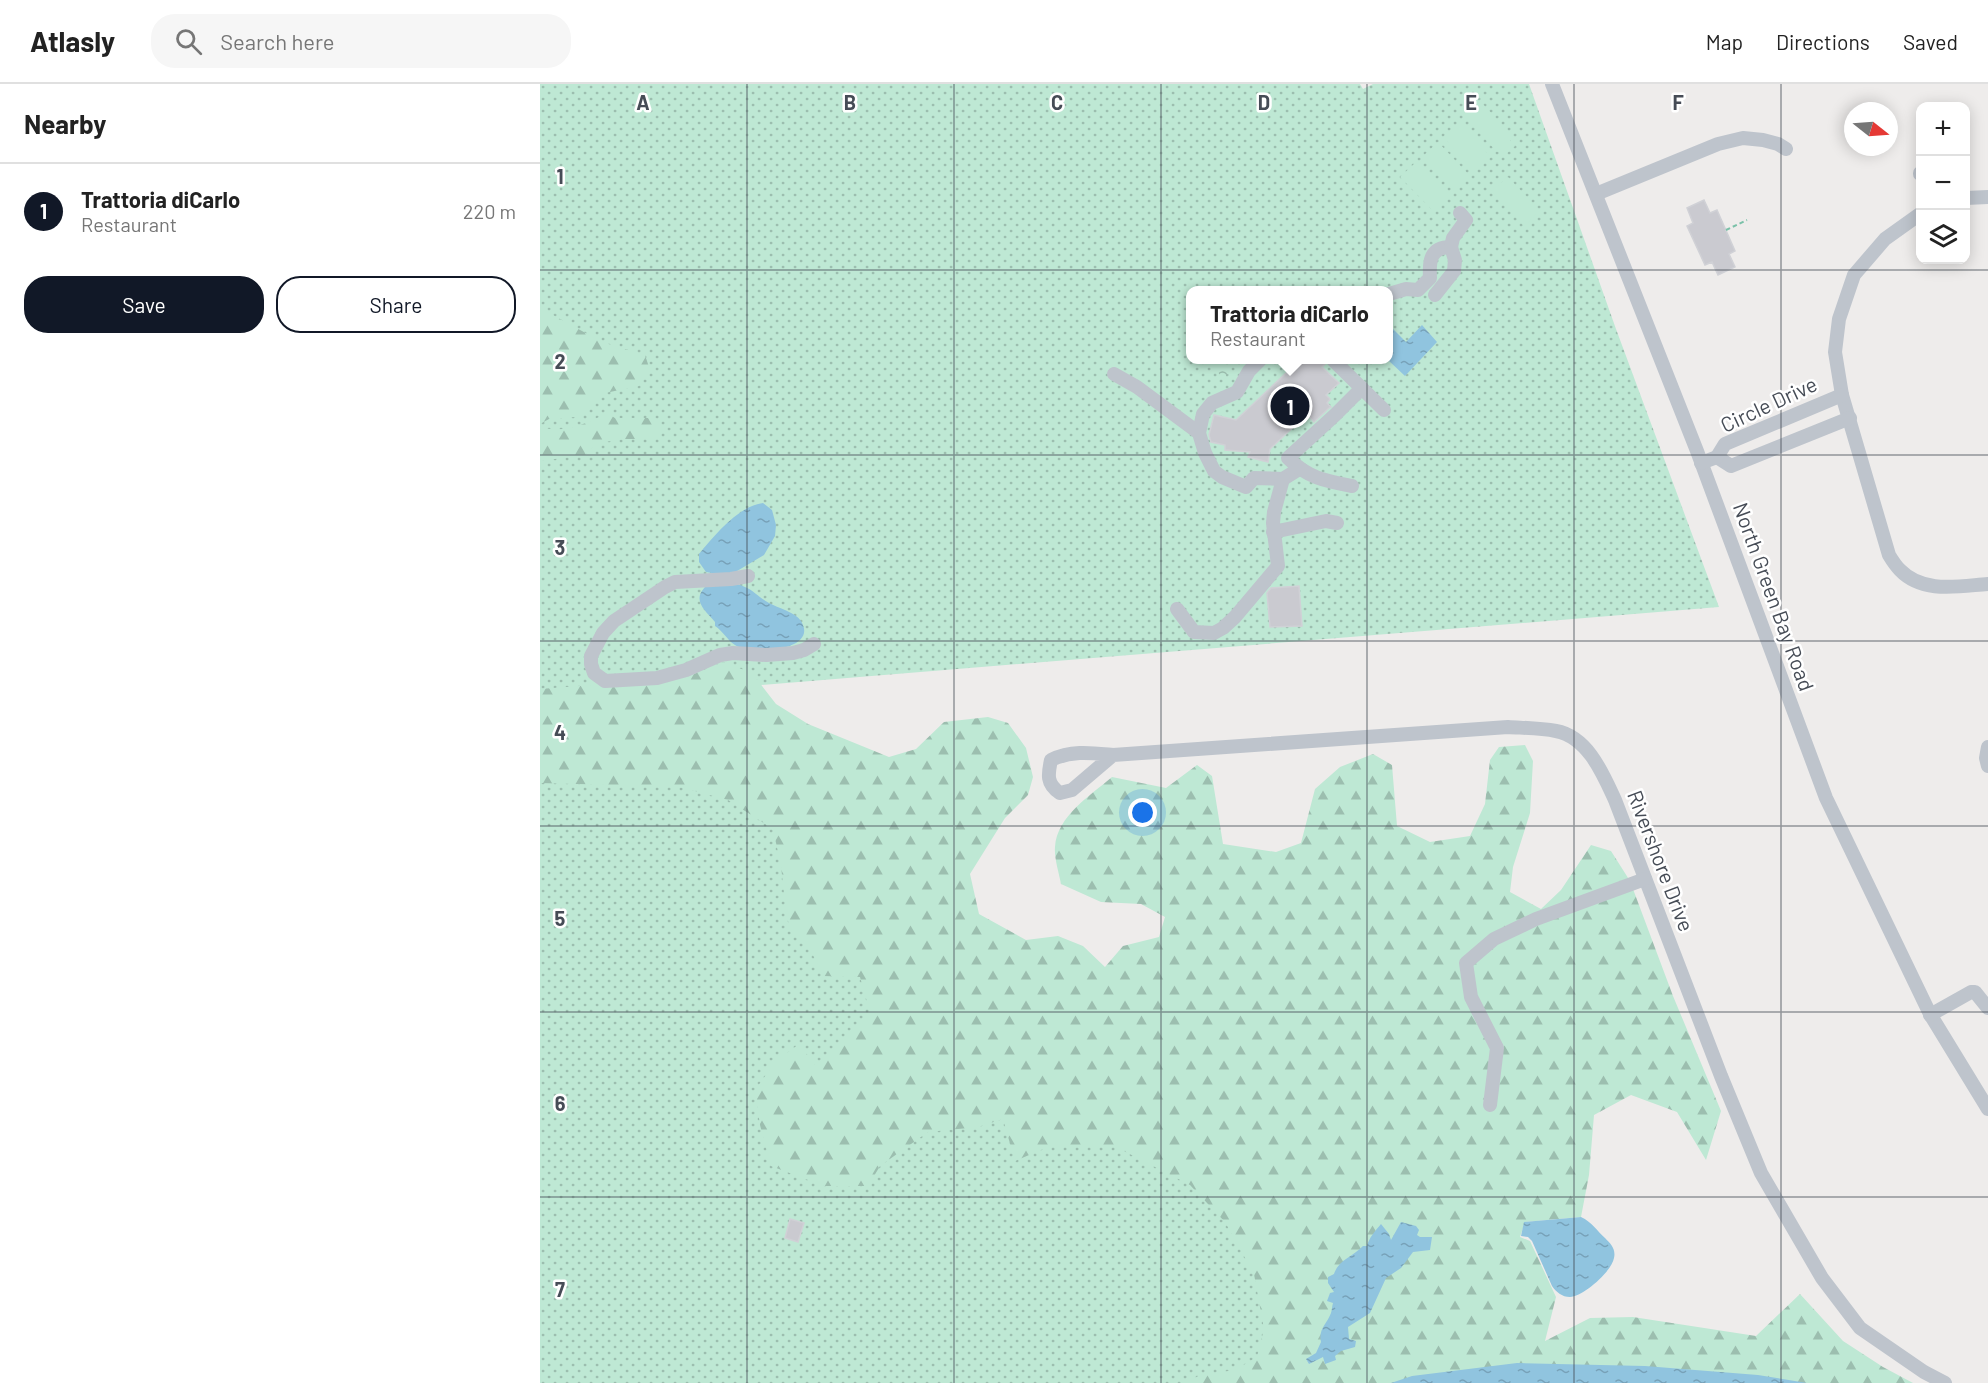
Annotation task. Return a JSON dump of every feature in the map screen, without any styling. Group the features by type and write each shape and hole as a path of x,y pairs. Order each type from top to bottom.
{"street":[{"name":"North Green Bay Road","path":"1552,84 1701,464 1826,798 1930,1015 1986,1101"},
{"path":"1596,194 1718,144 1743,138 1763,140 1786,149"},
{"path":"1970,198 1988,197"},
{"path":"1435,295 1454,271 1455,260 1451,247 1453,238 1466,220 1460,213"},
{"path":"1916,217 1885,239 1854,275 1839,319 1836,341 1835,352 1842,395 1888,555 1901,571 1916,582 1937,588 1988,584"},
{"path":"1393,293 1406,289 1418,290 1430,278 1430,266 1435,252 1439,248 1451,247"},
{"path":"1256,364 1238,392 1212,403 1203,414 1199,433 1205,453 1214,471 1246,487 1254,478 1283,478 1299,469"},
{"path":"1336,364 1384,410"},
{"path":"1114,374 1137,387 1199,433"},
{"path":"1352,486 1308,475 1288,458 1362,388"},
{"name":"Circle Drive","path":"1701,464 1717,457 1725,444 1842,395"},
{"name":"Circle Drive","path":"1717,457 1731,466 1850,418"},
{"path":"1177,609 1194,632 1214,633 1235,617 1278,566 1274,512 1283,478"},
{"path":"1274,532 1326,521 1337,523"},
{"path":"748,576 675,582 666,587 614,621 603,633 591,656 594,673 605,681 657,678 686,670 720,655 733,653 766,656 792,653 814,644"},
{"name":"Rivershore Drive","path":"1113,755 1508,727 1558,731 1581,743 1601,769 1761,1173 1822,1278 1860,1328 1924,1372 1945,1383"},
{"path":"1988,747 1986,758 1988,766"},
{"path":"1490,1105 1497,1048 1471,998 1466,963 1494,939 1525,924 1645,879"},
{"path":"1930,1015 1971,992 1979,995 1988,1008"}],"path":[{"path":"1726,230 1747,220"}],"green space":[{"path":"540,84 1360,84 1363,89 1373,84 1529,84 1616,329 1719,607 540,703"},
{"path":"1472,100 1477,105 1481,102 1513,137 1510,140 1515,146 1506,154 1501,149 1497,152 1465,117 1468,114 1463,108"},
{"path":"1459,122 1491,157 1475,172 1443,137"},
{"path":"1438,142 1470,176 1454,191 1422,157"},
{"path":"1416,162 1449,196 1433,211 1400,177"},
{"path":"1508,177 1540,211 1524,226 1491,191"},
{"path":"540,308 602,342 645,355 650,370 639,386 605,393 575,417 549,419 540,424"},
{"path":"1200,364 1225,364 1228,373 1226,376 1220,376 1216,367"},
{"path":"607,413 615,418 656,418 662,427 653,439 624,439 598,443 585,455 540,461 540,427 566,429"},
{"path":"723,662 752,673 776,704 808,724 889,757 916,749 944,722 988,717 1008,723 1026,748 1033,777 1028,795 1005,818 970,874 979,914 1026,940 1058,936 1083,946 1105,967 1123,946 1159,937 1165,917 1141,904 1101,902 1061,884 1055,851 1057,836 1068,816 1112,777 1166,788 1197,765 1212,776 1223,844 1276,852 1301,843 1315,789 1340,767 1373,754 1392,765 1397,826 1430,842 1470,836 1485,804 1490,760 1499,747 1525,745 1533,761 1530,813 1513,867 1510,892 1541,909 1561,890 1591,845 1611,851 1630,881 1673,996 1721,1111 1706,1160 1677,1112 1631,1095 1594,1115 1589,1175 1581,1217 1525,1222 1520,1237 1530,1241 1556,1297 1545,1341 1590,1318 1633,1317 1756,1336 1800,1294 1843,1341 1913,1383 1186,1383 1200,1375 1235,1370 1257,1357 1264,1329 1254,1274 1225,1222 1190,1185 1116,1147 1053,1145 1015,1161 1003,1119 978,1127 928,1132 880,1166 868,1186 824,1186 771,1166 760,1125 755,1090 776,1061 799,1044 816,1066 871,1016 860,977 823,976 812,953 787,920 781,866 773,829 728,800 680,787 540,783 540,689 684,678"},
{"path":"746,754 1249,1170 1286,1383 540,1383 540,758"}],"water":[{"path":"1422,325 1437,342 1405,376 1392,364 1393,329 1406,342"},
{"path":"763,503 772,510 776,525 775,536 764,555 732,574 706,572 699,562 699,554 736,515 754,505"},
{"path":"737,584 798,618 804,631 801,639 792,645 767,650 743,648 732,643 715,626 715,622 703,609 700,595 707,585"},
{"path":"1581,1217 1611,1245 1614,1249 1614,1258 1608,1270 1596,1282 1582,1293 1567,1297 1552,1286 1532,1241 1528,1237 1521,1236 1524,1222"},
{"path":"1401,1222 1416,1226 1419,1230 1417,1235 1420,1237 1432,1237 1430,1250 1413,1252 1401,1268 1386,1278 1370,1313 1348,1327 1349,1339 1356,1341 1355,1347 1341,1351 1335,1356 1336,1360 1325,1364 1323,1357 1309,1364 1306,1359 1316,1353 1333,1303 1327,1301 1330,1293 1334,1292 1328,1283 1328,1277 1363,1246 1367,1246 1381,1224 1391,1240"},
{"path":"1517,1363 1645,1366 1758,1375 1807,1383 1391,1383 1412,1376"}],"building":[{"path":"1704,200 1710,213 1717,210 1735,251 1729,254 1735,267 1718,275 1712,262 1705,265 1687,226 1693,223 1687,208"},
{"path":"1296,364 1325,364 1322,367 1339,383 1326,395 1330,399 1327,403 1331,407 1314,422 1307,414 1270,449 1268,462 1248,457 1250,452 1225,450 1225,445 1211,442 1209,435 1214,415 1236,420"},
{"path":"1299,586 1302,626 1270,627 1267,593 1271,588"},
{"path":"790,1219 804,1223 798,1242 785,1238"}],"place":[{"name":"Trattoria diCarlo","path":"1290,406"}]}
